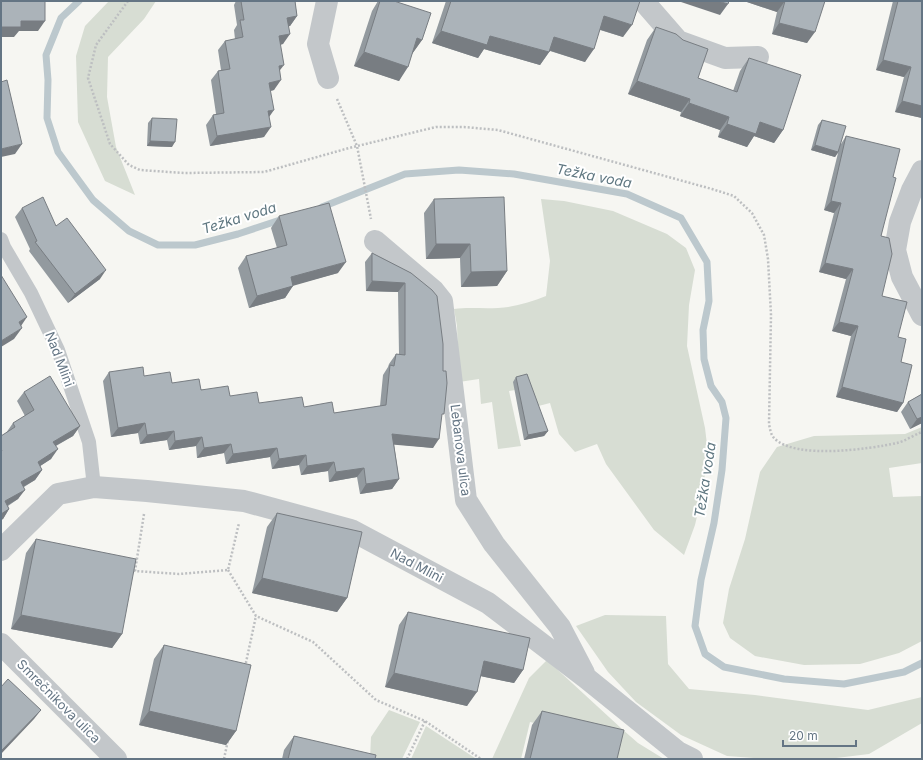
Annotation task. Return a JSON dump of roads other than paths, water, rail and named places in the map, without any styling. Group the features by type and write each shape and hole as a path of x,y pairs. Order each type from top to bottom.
{"street":[{"path":"327,1 318,44 328,78"},
{"path":"645,1 645,4 678,41 725,58 758,57"},
{"path":"922,171 912,190 900,222 895,250 902,277 922,315"},
{"name":"Lebanova ulica","path":"375,241 434,291 442,301 466,500 494,544 560,627 586,677"},
{"name":"Nad Mlini","path":"1,550 58,494 94,487 244,501 351,530 488,603 586,677 672,748 692,759"},
{"name":"Smrečnikova ulica","path":"1,644 116,759"}],"lane":[{"name":"Nad Mlini","path":"1,239 4,247 31,293 58,350 89,442 94,487"}],"waterway":[{"name":"Težka voda","path":"79,1 61,18 46,55 48,80 47,118 58,152 93,200 129,231 158,245 195,245 238,234 283,219"},
{"name":"Težka voda","path":"322,207 405,174 459,170 514,174 627,194 681,218 707,262 709,301 703,330 704,359 711,386 722,402 726,418 722,470 714,523 701,580 695,626 705,654 724,667 784,679 844,684 904,672 922,663"}]}
